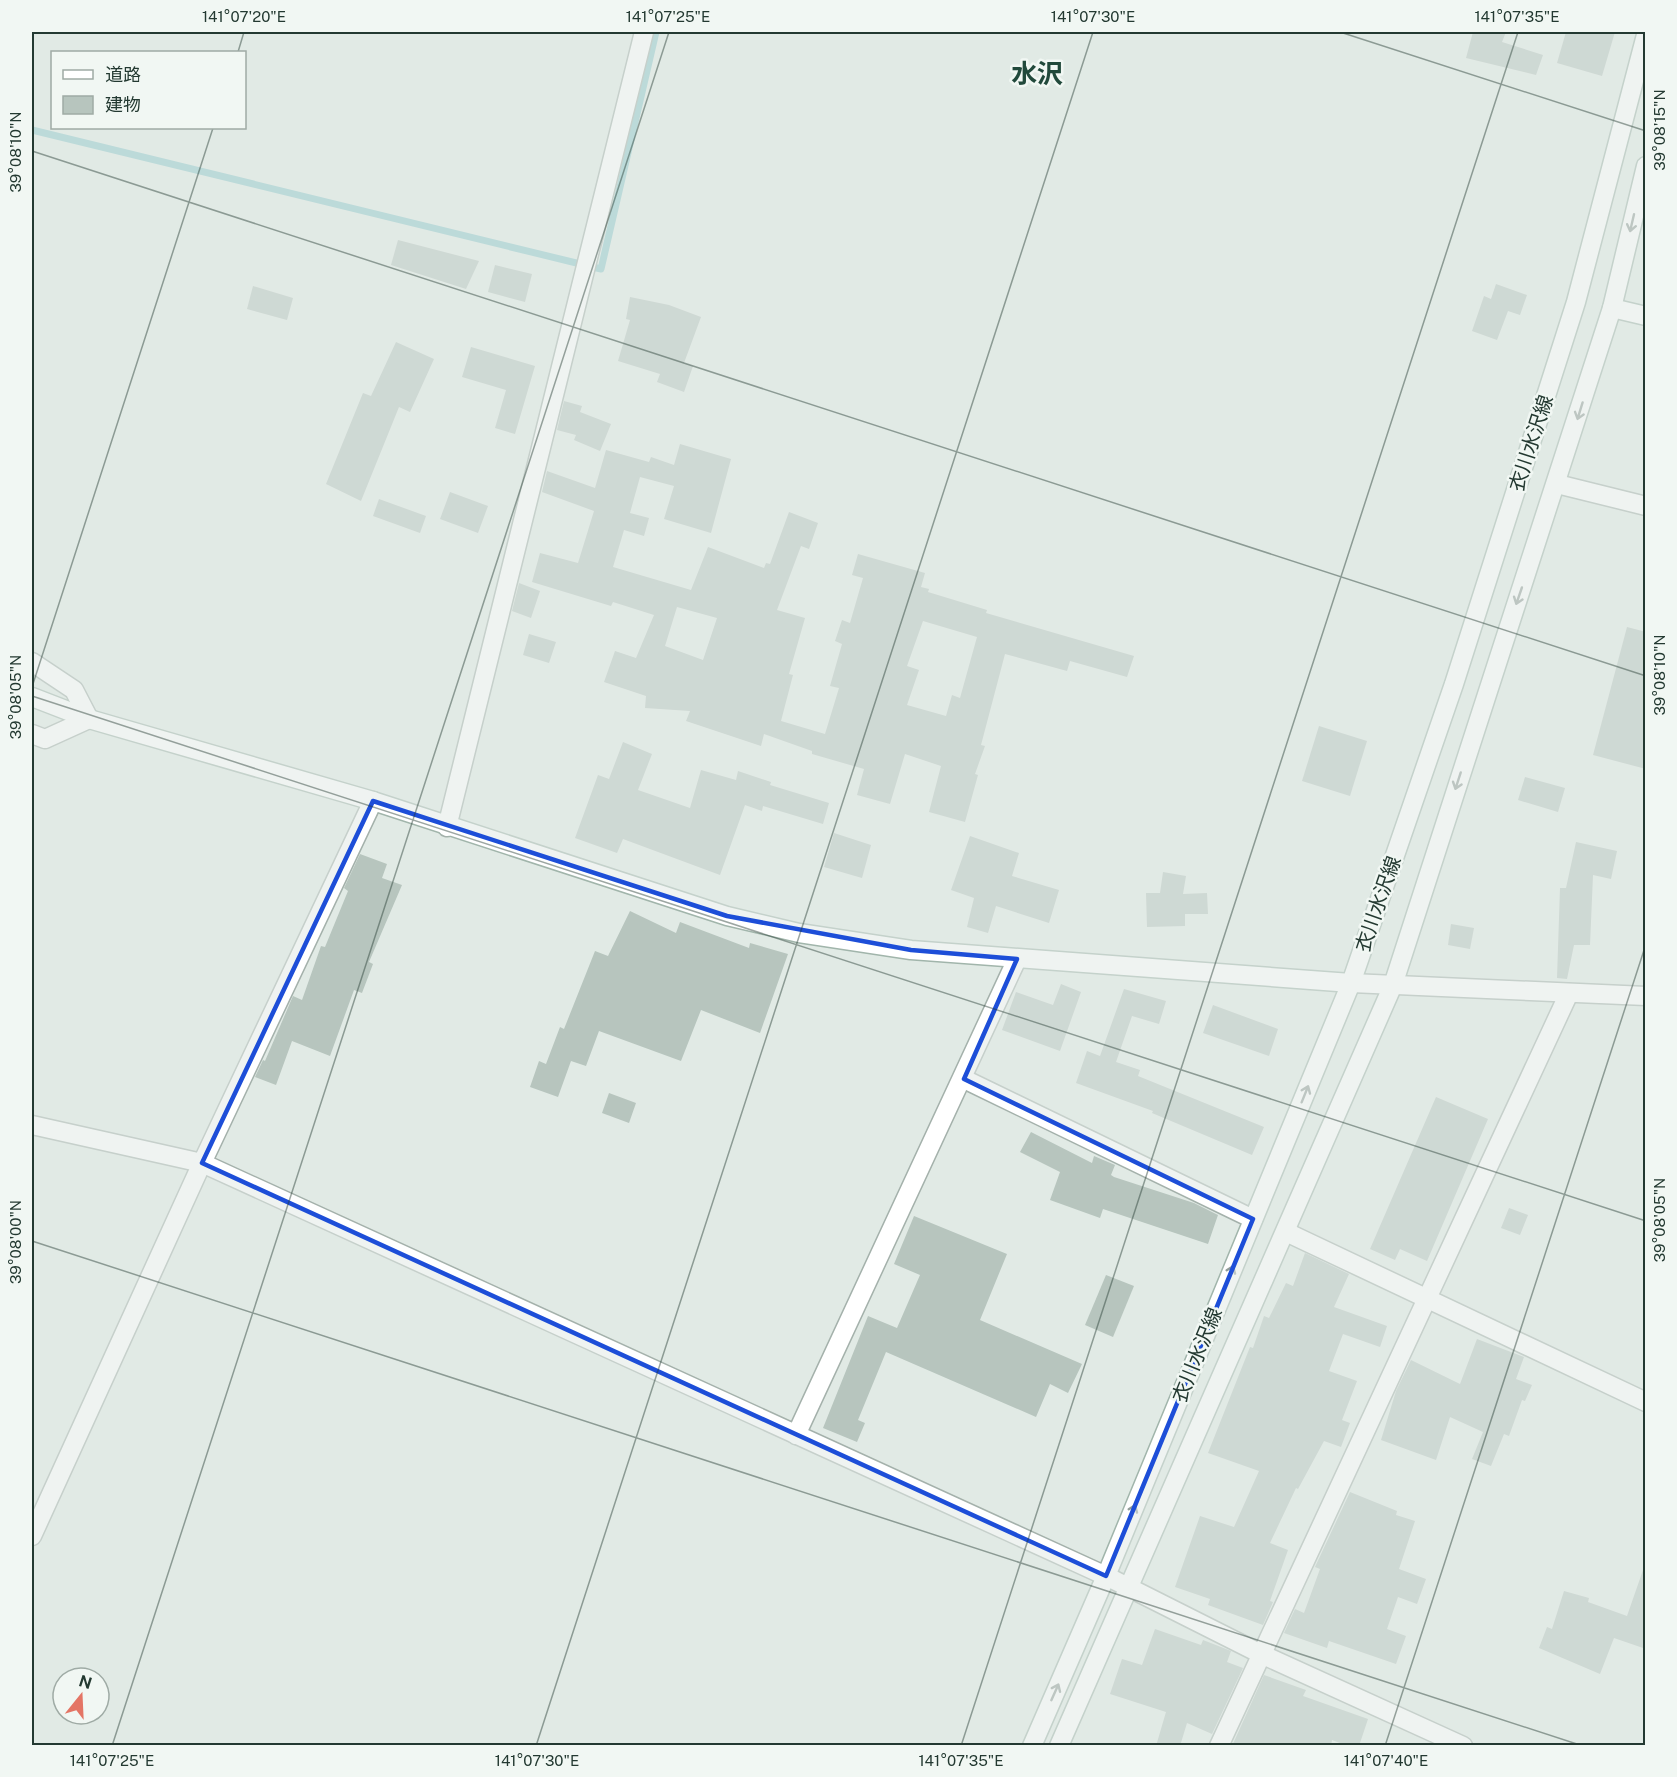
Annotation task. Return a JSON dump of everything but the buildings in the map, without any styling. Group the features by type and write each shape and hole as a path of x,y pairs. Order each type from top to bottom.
{"street":[{"path":"447,827 644,32"},
{"name":"衣川水沢線","path":"1032,1746 1106,1576 1351,983 1454,684 1576,302 1646,35"},
{"name":"衣川水沢線","path":"1059,1746 1393,985 1486,695 1557,484 1612,308 1646,166"},
{"path":"1612,308 1646,316"},
{"path":"1557,484 1646,506"},
{"path":"32,662 74,690 89,719"},
{"path":"32,697 89,719 373,801 447,827 738,918 800,933 911,950 1017,959 1351,983 1646,996"},
{"path":"32,734 45,739 89,719"},
{"path":"32,1536 202,1163 373,801"},
{"path":"796,1435 964,1079 1017,959"},
{"path":"1219,1746 1569,993"},
{"path":"964,1079 1253,1218"},
{"path":"32,1125 202,1163 1106,1576 1261,1654 1463,1746"},
{"path":"1286,1232 1646,1402"}],"highlighted area":[{"path":"373,801 727,916 911,950 1017,959 964,1079 1253,1219 1106,1576 202,1163"}],"waterway":[{"path":"32,130 601,269 656,32"}],"district":[{"name":"水沢","path":"1037,73"}]}
